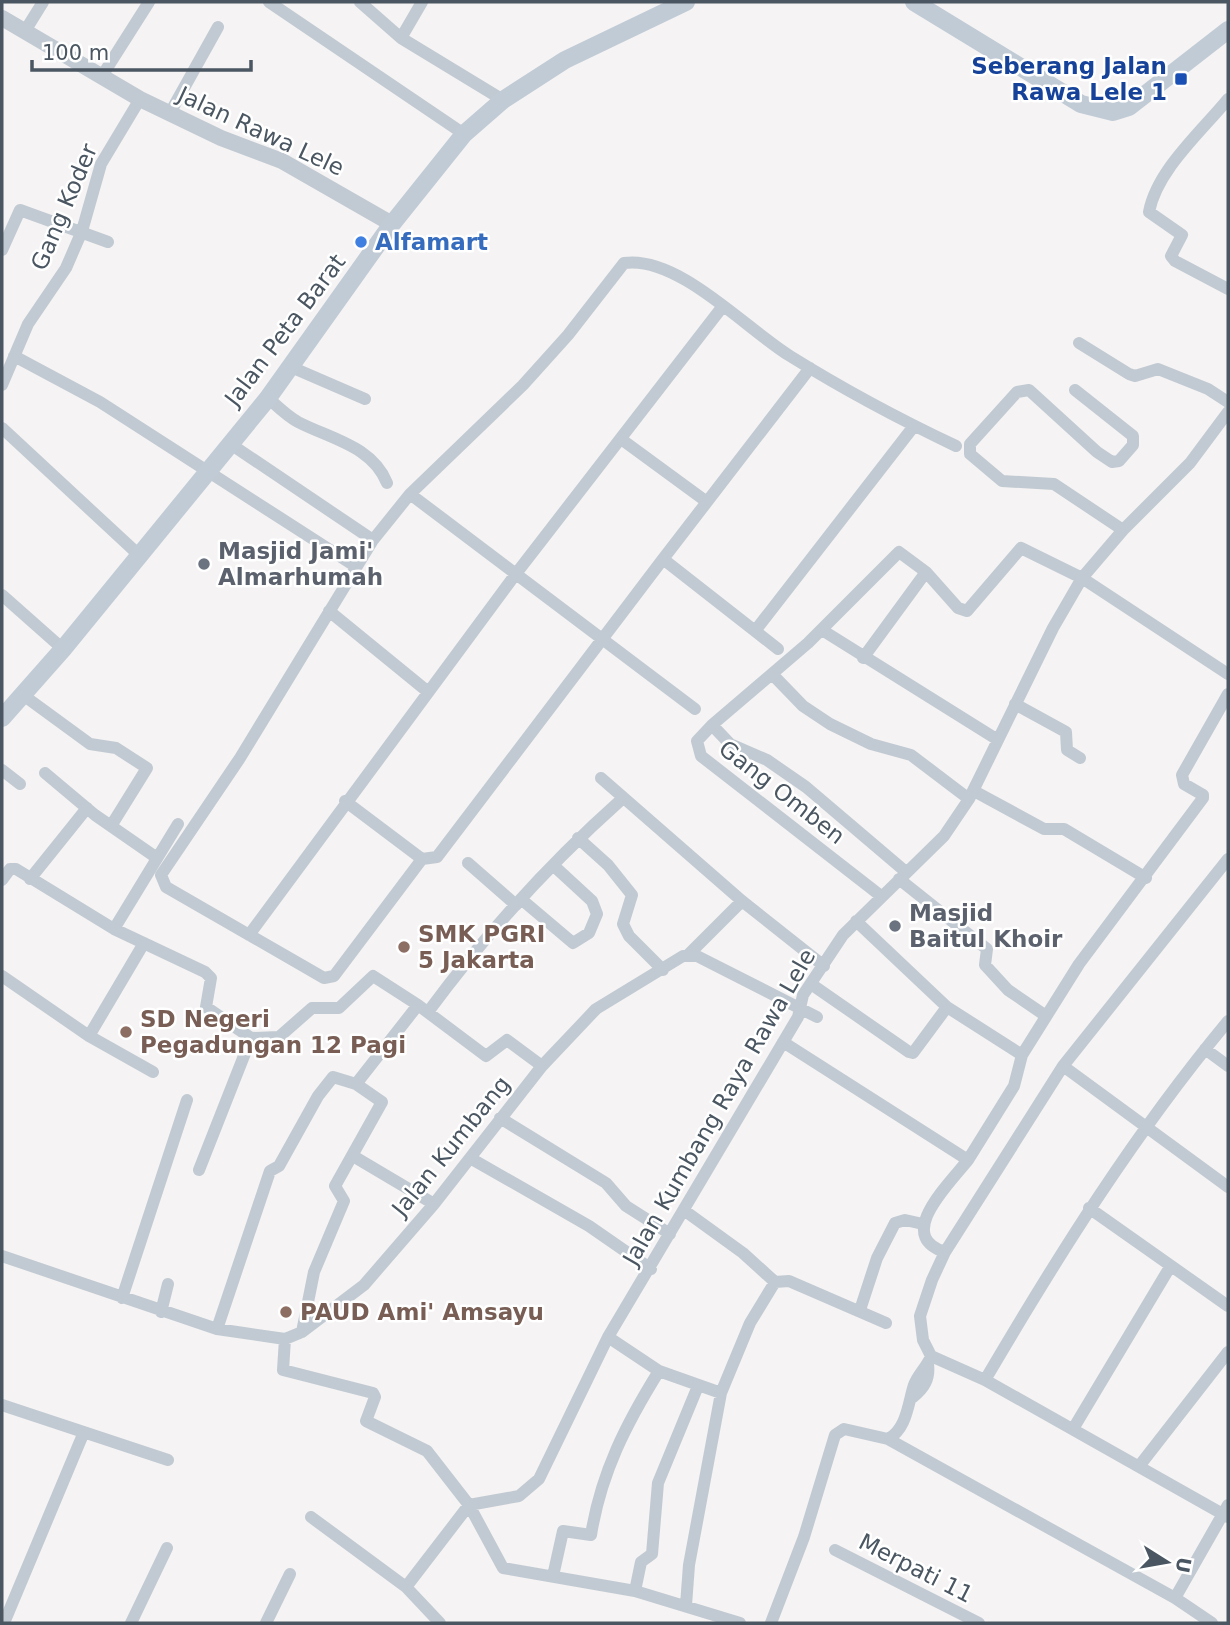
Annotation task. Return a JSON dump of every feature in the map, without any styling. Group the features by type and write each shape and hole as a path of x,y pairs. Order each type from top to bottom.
{"main road":[{"name":"Jalan Peta Barat","path":"2,718 64,649 268,398 392,224 464,134 503,100 565,60 686,2"},
{"path":"914,2 1082,104 1114,112 1129,107 1227,33"}],"street":[{"path":"25,31 43,2"},
{"path":"102,76 149,2"},
{"path":"269,2 464,134"},
{"path":"360,2 401,37 503,100"},
{"path":"401,37 422,2"},
{"name":"Jalan Rawa Lele","path":"2,18 141,99 221,138 282,161 392,224"},
{"path":"170,113 218,27"},
{"name":"Gang Koder","path":"2,385 5,368 14,356 28,324 66,268 82,231 101,164 141,99"},
{"path":"1228,99 1181,154 1152,195 1149,212 1182,235 1171,256 1175,261 1228,289"},
{"path":"2,250 20,211 107,242"},
{"path":"422,859 334,976 324,978 166,887 161,875 240,758 373,540 410,494 523,385 569,335 624,263 636,261 650,264 679,278 810,368 914,426 956,446"},
{"path":"248,934 515,575 723,306"},
{"path":"1079,343 1129,374 1135,376 1158,369 1208,389 1228,402"},
{"path":"14,356 100,402 355,566"},
{"path":"292,367 365,399"},
{"path":"345,801 422,859 437,857 810,368"},
{"path":"1075,390 1133,436 1133,445 1119,461 1112,462 1097,452 1028,390 1017,392 970,444 970,454 1002,481 1054,484 1123,530"},
{"path":"268,398 296,421 342,440 376,462 387,483"},
{"name":"Jalan Kumbang Raya Rawa Lele","path":"469,1506 519,1496 539,1479 608,1337 798,1017 798,1006 811,984 856,921 944,836 971,795 1014,704 1083,578 1123,530 1190,463 1228,412"},
{"path":"755,631 914,426"},
{"path":"2,428 139,555"},
{"path":"621,439 707,502"},
{"path":"229,443 373,540"},
{"path":"410,494 695,709"},
{"path":"863,658 926,572 958,608 968,611 1021,548 1083,578 1228,674"},
{"name":"Gang Omben","path":"881,896 701,756 697,741 822,630 842,606 899,552 926,572"},
{"path":"663,559 778,649"},
{"path":"2,595 64,649"},
{"path":"329,611 428,691"},
{"path":"822,630 998,740"},
{"path":"772,674 803,706 830,724 871,744 911,755 971,795 1044,829 1064,829 1146,878"},
{"path":"946,1252 934,1249 924,1237 923,1224 931,1208 968,1160 1013,1086 1022,1055 1079,964 1146,878 1203,798 1203,795 1184,784 1182,775 1228,694"},
{"path":"23,695 89,744 116,748 147,768 111,826"},
{"path":"1014,704 1066,732 1067,750 1080,758"},
{"path":"712,725 730,744 767,760 806,787 953,925 985,946 988,952 986,968 994,979 1046,1016"},
{"path":"2,770 20,784"},
{"path":"45,772 87,808 156,858"},
{"path":"601,778 742,901 824,966"},
{"path":"356,1084 488,934 578,838 622,799"},
{"path":"30,879 87,808"},
{"path":"114,929 178,824"},
{"path":"578,838 608,865 632,895 623,924 629,936 663,970"},
{"path":"888,1439 900,1430 913,1397 914,1387 930,1360 923,1340 920,1316 932,1280 946,1252 1063,1066 1228,859"},
{"path":"468,863 573,943 589,933 597,914 592,901 554,866"},
{"path":"2,880 13,868 114,929 205,972 211,978 206,1007 251,1038 279,1037 312,1008 339,1009 373,976 486,1056 507,1040 542,1066"},
{"name":"Jalan Kumbang","path":"285,1339 302,1332 364,1285 434,1204 542,1066 596,1009 689,954 742,901"},
{"path":"856,921 947,1007 1022,1055"},
{"path":"89,1036 144,943"},
{"path":"689,954 817,1017"},
{"path":"2,976 89,1036 153,1072"},
{"path":"811,984 913,1053 947,1007"},
{"path":"985,1380 1089,1208 1145,1126 1228,1021"},
{"path":"199,1170 251,1038"},
{"path":"783,1042 968,1160"},
{"path":"1205,1049 1228,1066"},
{"path":"1063,1066 1228,1186"},
{"path":"217,1329 270,1171 279,1166 318,1096 333,1077 356,1084 382,1102 335,1186 344,1201 314,1272 302,1332"},
{"path":"122,1298 187,1100"},
{"path":"500,1118 606,1183 626,1206 670,1234"},
{"path":"354,1156 434,1204"},
{"path":"470,1158 589,1226 650,1269"},
{"path":"1089,1208 1228,1306"},
{"path":"685,1211 743,1254 775,1282 789,1281 886,1323"},
{"path":"860,1310 877,1258 895,1223 905,1220 923,1224"},
{"path":"2,1256 217,1329 285,1339 283,1370 373,1393 375,1397 366,1421 427,1451 469,1506 503,1568 635,1591 740,1623"},
{"path":"1073,1429 1170,1267"},
{"path":"686,1605 689,1565 720,1393 750,1323 775,1282"},
{"path":"161,1312 169,1284"},
{"path":"608,1337 659,1371 720,1393"},
{"path":"1140,1465 1228,1352"},
{"path":"930,1360 985,1380 1226,1512 1175,1598"},
{"path":"553,1576 563,1531 591,1535 597,1499 627,1422 659,1371"},
{"path":"635,1591 641,1562 652,1554 658,1483 698,1386"},
{"path":"2,1405 168,1460"},
{"path":"771,1623 804,1536 835,1435 844,1429 888,1439 1175,1598 1212,1623"},
{"path":"4,1623 84,1433"},
{"path":"406,1587 469,1506"},
{"path":"311,1517 406,1587 440,1623"},
{"path":"131,1623 167,1548"},
{"name":"Merpati 11","path":"835,1550 977,1623"},
{"path":"266,1623 289,1574"}],"place":[{"name":"Seberang Jalan Rawa Lele 1","path":"1181,79"},
{"name":"Alfamart","path":"361,242"},
{"name":"Masjid Jami' Almarhumah","path":"204,564"},
{"name":"Masjid Baitul Khoir","path":"895,926"},
{"name":"SMK PGRI 5 Jakarta","path":"404,947"},
{"name":"SD Negeri Pegadungan 12 Pagi","path":"126,1032"},
{"name":"PAUD Ami' Amsayu","path":"286,1312"}]}
